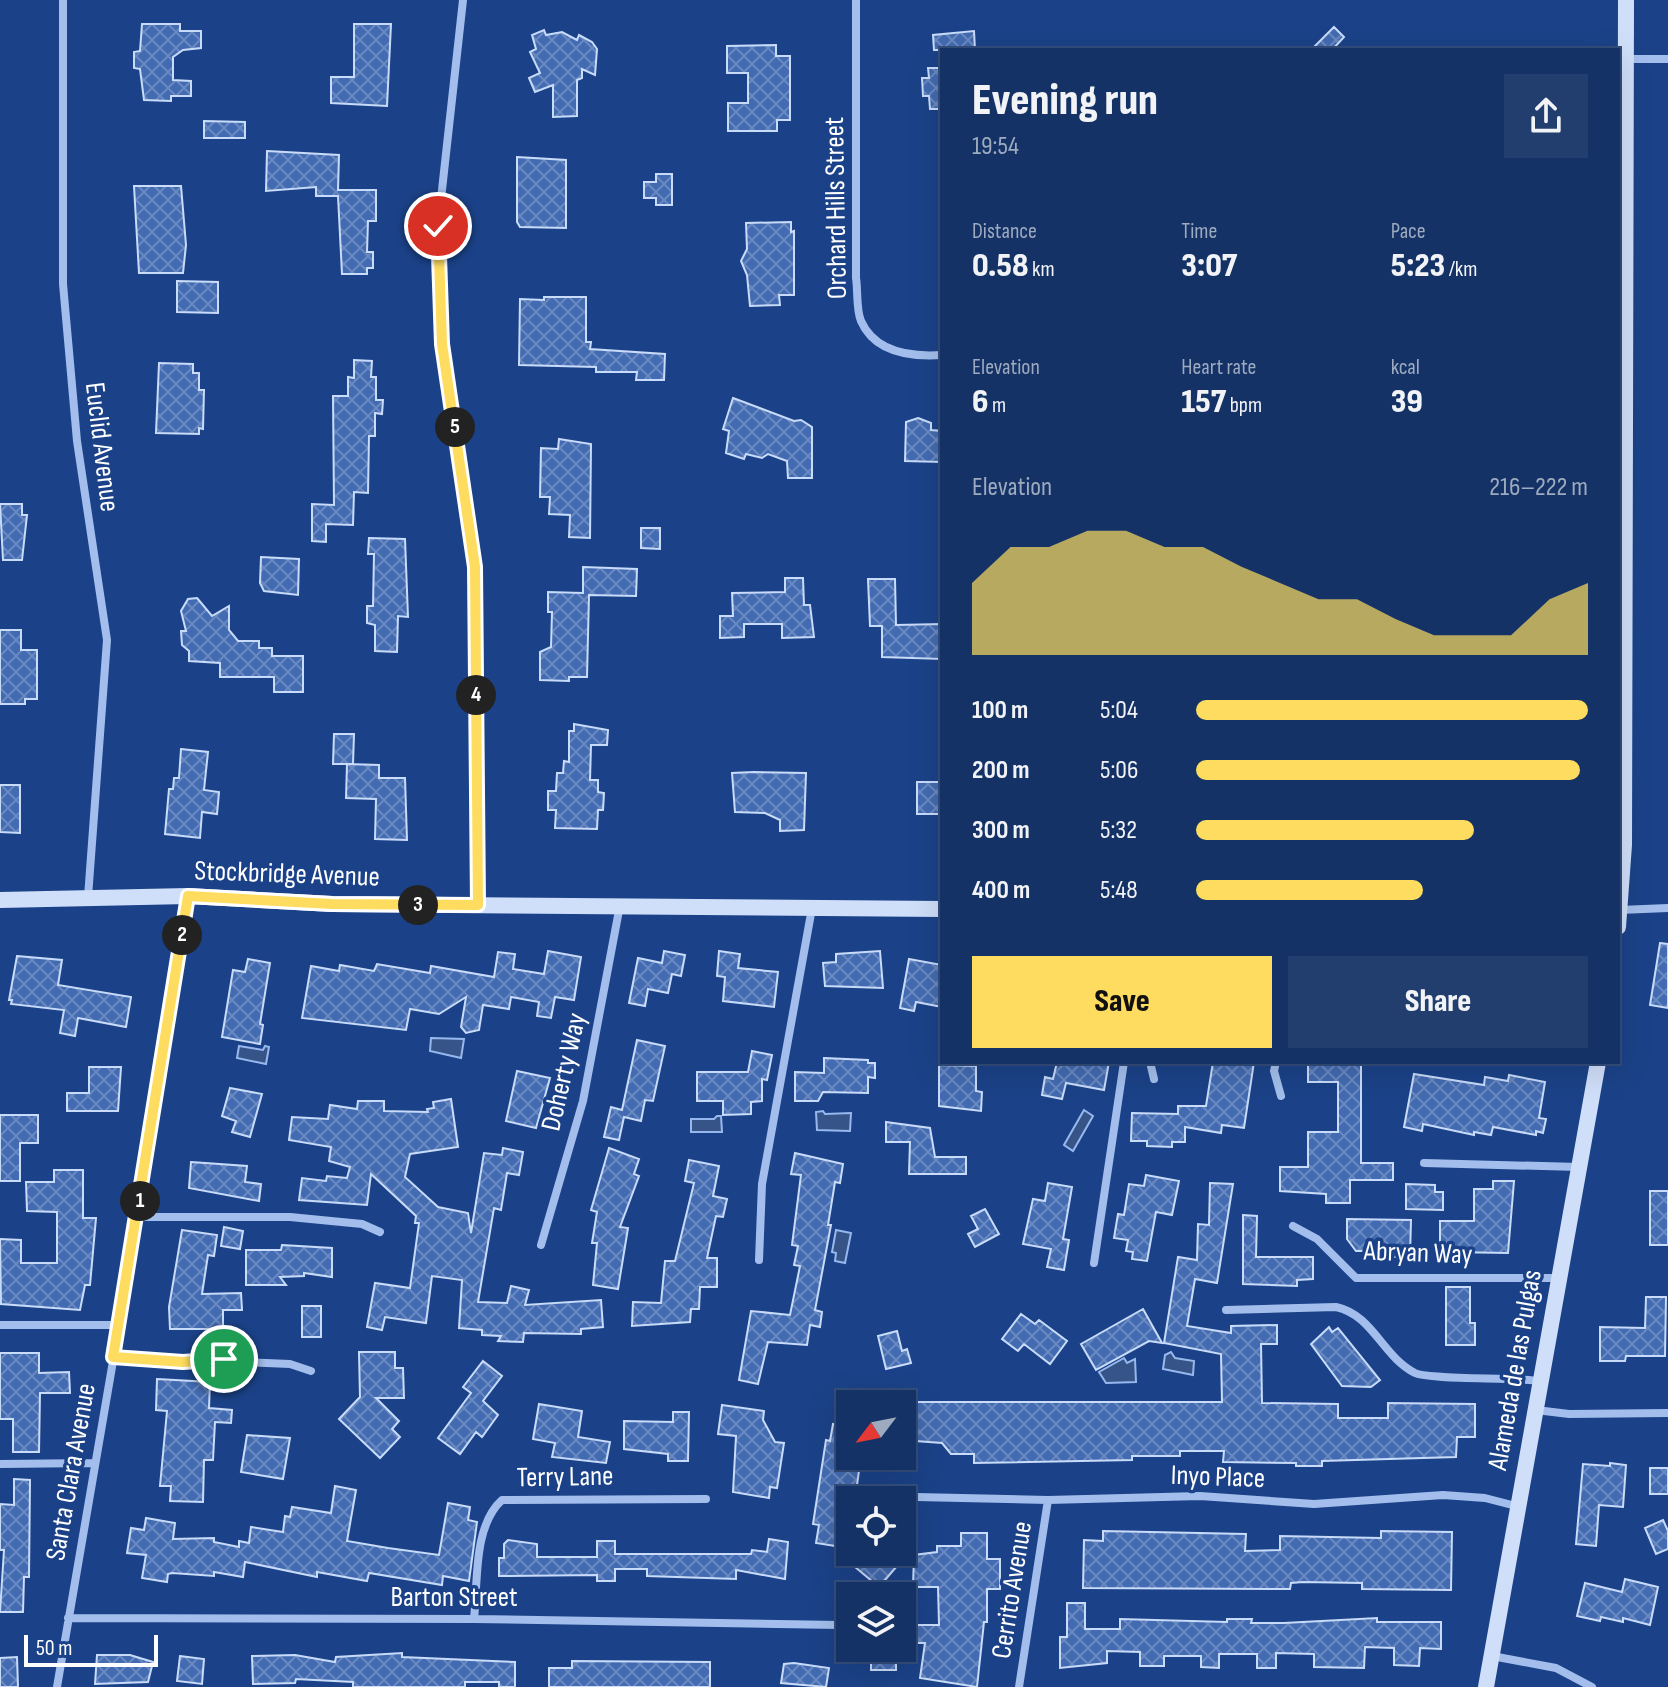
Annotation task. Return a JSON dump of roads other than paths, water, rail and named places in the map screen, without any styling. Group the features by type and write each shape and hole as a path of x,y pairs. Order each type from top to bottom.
{"main road":[{"path":"1620,902 1624,845 1626,0"},
{"name":"Stockbridge Avenue","path":"0,900 188,896 332,904 940,909"},
{"name":"Alameda de las Pulgas","path":"1486,1687 1516,1506 1598,1064"}],"street":[{"name":"Euclid Avenue","path":"63,0 63,284 77,441 107,640 88,898"},
{"path":"463,0 438,226 442,344 475,567 478,905"},
{"name":"Orchard Hills Street","path":"856,0 856,278 861,321 885,349 940,355"},
{"path":"1627,59 1668,59"},
{"name":"Santa Clara Avenue","path":"57,1687 138,1217 188,896"},
{"name":"Doherty Way","path":"541,1245 583,1101 620,905"},
{"path":"759,1260 762,1184 813,907"},
{"path":"1620,916 1668,908"},
{"path":"1094,1263 1124,1064"},
{"path":"1150,1064 1154,1079"},
{"path":"1276,1064 1274,1071 1281,1096"},
{"path":"1424,1163 1580,1167"},
{"path":"138,1217 290,1217 362,1224 380,1232"},
{"name":"Abryan Way","path":"1293,1226 1317,1239 1356,1278 1558,1278"},
{"path":"1226,1310 1336,1307 1351,1310 1367,1324 1390,1356 1418,1375 1539,1381"},
{"path":"0,1325 118,1325"},
{"path":"113,1357 290,1364 311,1371"},
{"path":"1536,1410 1569,1414 1668,1413"},
{"path":"0,1464 94,1463"},
{"name":"Inyo Place","path":"916,1497 1048,1500 1200,1496 1314,1504 1443,1495 1485,1498 1516,1506"},
{"name":"Terry Lane","path":"474,1619 482,1539 490,1511 502,1500 706,1499"},
{"name":"Cerrito Avenue","path":"1019,1687 1048,1500"},
{"name":"Barton Street","path":"68,1618 474,1619 836,1625"},
{"path":"1492,1656 1556,1668 1592,1687"}],"water":[{"path":"431,1038 464,1039 461,1058 430,1051"},
{"path":"239,1046 263,1050 265,1046 269,1047 266,1064 237,1058"},
{"path":"1084,1110 1093,1116 1073,1151 1064,1145"},
{"path":"823,1111 825,1114 851,1113 850,1131 817,1130 816,1112"},
{"path":"721,1116 722,1132 691,1132 691,1119 714,1119"},
{"path":"836,1230 851,1233 845,1263 835,1261 836,1253 832,1252"},
{"path":"1171,1352 1175,1358 1194,1361 1193,1375 1163,1369 1165,1355"},
{"path":"1124,1358 1127,1363 1135,1359 1136,1382 1106,1383 1099,1372"}]}
